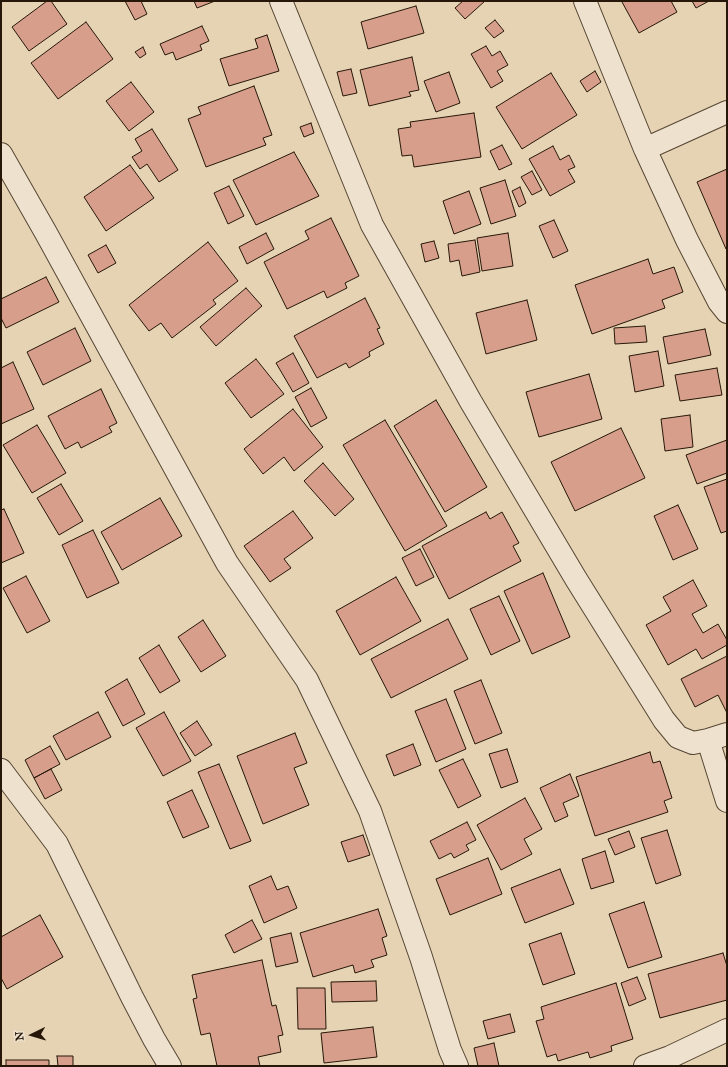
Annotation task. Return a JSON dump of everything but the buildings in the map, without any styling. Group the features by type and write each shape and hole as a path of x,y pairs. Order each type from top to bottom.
{"street":[{"path":"281,1 372,225 471,402 576,579 664,720 678,737 685,741 692,743 718,737 727,801"},
{"path":"585,1 646,149 687,240 719,302 727,312"},
{"path":"646,149 727,112"},
{"path":"1,154 227,563 307,680 370,811 421,957 450,1050 457,1066"},
{"path":"1,770 57,844 132,997 170,1066"},
{"path":"645,1066 670,1057 727,1030"}]}
